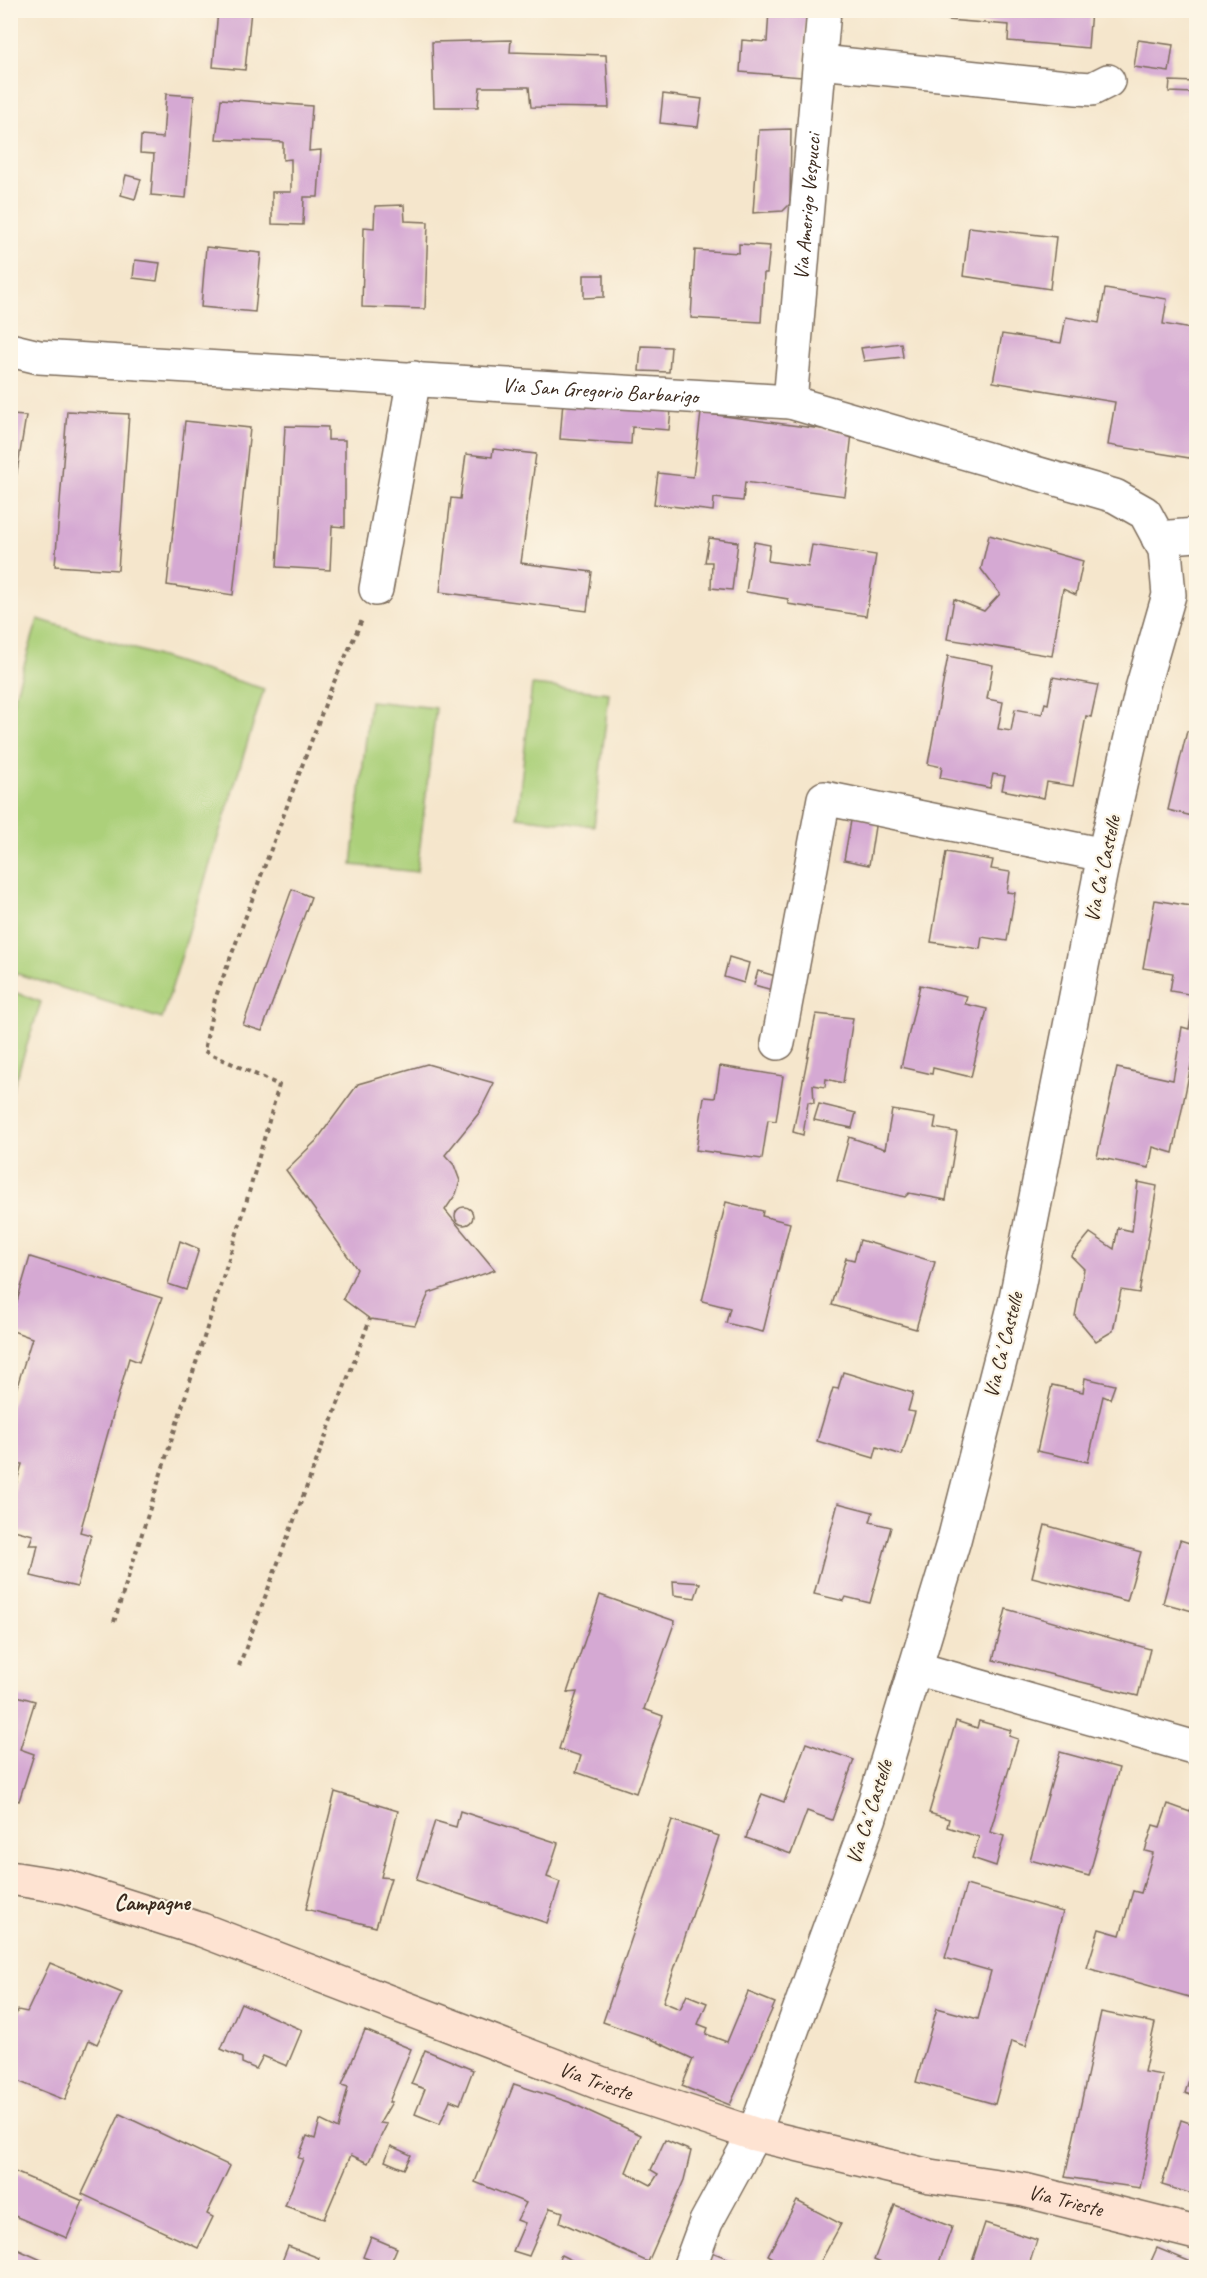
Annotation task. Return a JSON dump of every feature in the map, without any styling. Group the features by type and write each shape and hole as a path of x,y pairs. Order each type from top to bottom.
{"street":[{"name":"Via Amerigo Vespucci","path":"790,402 824,10"},
{"path":"820,62 1092,89 1108,81"},
{"name":"Via San Gregorio Barbarigo","path":"10,350 39,357 790,402 1115,496 1145,513 1158,538"},
{"path":"376,589 414,378"},
{"path":"1158,538 1197,535"},
{"name":"Via Ca' Castelle","path":"689,2268 705,2222 754,2134 870,1817 954,1540 1015,1303 1104,855 1143,685 1170,596 1165,550 1158,538"},
{"path":"778,1043 824,798 1104,855"},
{"path":"915,1668 1197,1748"},
{"name":"Via Trieste","path":"10,1878 67,1887 202,1930 600,2083 754,2134 930,2176 1024,2190 1197,2233"}],"path":[{"path":"114,1622 243,1214 279,1085 204,1051 215,999 330,691 376,589"},
{"path":"239,1666 370,1318"}],"green space":[{"path":"38,619 264,689 162,1019 11,972 11,709"},
{"path":"532,685 609,693 594,826 517,817"},
{"path":"370,701 436,708 417,872 352,865"},
{"path":"10,991 41,1002 11,1094"}],"building":[{"path":"218,10 251,10 245,70 213,67"},
{"path":"769,10 807,10 802,77 740,72 742,40 767,42"},
{"path":"949,10 1091,10 1088,48 1008,41 1009,25 948,20"},
{"path":"511,40 510,52 606,55 609,108 531,107 529,87 480,87 478,107 434,107 432,42"},
{"path":"1138,40 1173,45 1169,72 1134,67"},
{"path":"1170,81 1195,82 1194,93 1169,92"},
{"path":"166,94 194,96 186,198 151,195 154,154 140,153 141,136 163,138"},
{"path":"663,94 702,99 698,127 660,123"},
{"path":"221,99 312,106 309,151 321,150 318,197 304,197 303,225 272,224 272,192 291,192 291,159 283,160 283,142 216,139"},
{"path":"791,129 790,204 783,211 753,213 759,130"},
{"path":"126,175 141,179 135,199 121,195"},
{"path":"404,205 405,221 428,222 425,309 362,307 364,227 374,228 375,206"},
{"path":"969,227 1056,237 1050,289 963,276"},
{"path":"739,244 770,246 767,273 764,273 761,322 691,318 695,250 739,253"},
{"path":"206,247 261,253 255,312 201,307"},
{"path":"135,260 160,263 157,281 133,278"},
{"path":"584,275 604,275 604,297 584,298"},
{"path":"1105,289 1167,299 1163,324 1196,330 1196,459 1108,445 1115,402 993,382 1002,334 1061,343 1066,317 1099,323"},
{"path":"901,343 903,357 864,361 861,348"},
{"path":"641,346 671,347 669,372 639,371"},
{"path":"563,401 671,410 669,430 632,427 631,444 560,439"},
{"path":"67,411 129,414 118,570 55,566"},
{"path":"701,413 852,433 845,496 745,482 743,501 714,498 713,511 654,504 658,473 693,477"},
{"path":"10,415 26,416 12,502 10,501"},
{"path":"185,421 250,428 233,595 167,585"},
{"path":"285,426 328,427 328,440 345,440 345,527 332,526 330,570 277,567"},
{"path":"493,449 536,454 521,563 592,572 587,611 440,592 451,498 460,499 466,454 492,457"},
{"path":"989,535 1083,561 1076,595 1063,589 1052,656 947,639 954,599 984,611 1000,594 981,569"},
{"path":"709,538 738,542 732,590 711,588 712,562 705,562"},
{"path":"754,542 770,545 768,561 808,567 812,545 876,555 866,616 788,604 788,599 746,592"},
{"path":"948,656 993,665 987,699 1003,702 998,729 1011,731 1015,709 1042,714 1045,703 1048,704 1053,677 1098,685 1091,717 1086,716 1073,786 1047,782 1044,798 1002,790 1005,776 993,774 990,788 940,778 942,767 928,764"},
{"path":"1187,731 1196,733 1196,817 1168,810"},
{"path":"852,815 876,820 869,865 844,860"},
{"path":"946,852 993,860 991,869 1010,872 1007,892 1015,893 1007,941 982,937 980,949 931,942"},
{"path":"292,889 311,897 262,1031 243,1025"},
{"path":"1155,900 1196,907 1196,1041 1173,1153 1153,1147 1149,1168 1097,1157 1117,1068 1173,1080 1182,1027 1189,1029 1195,995 1170,991 1173,973 1143,968"},
{"path":"729,957 749,963 744,983 724,977"},
{"path":"758,971 779,977 776,991 754,985"},
{"path":"920,985 967,996 965,1004 987,1009 971,1077 933,1068 932,1074 901,1067"},
{"path":"816,1014 853,1018 843,1083 826,1079 825,1087 813,1085 814,1103 808,1102 803,1135 793,1132"},
{"path":"427,1064 494,1083 479,1113 445,1155 454,1165 460,1181 456,1194 445,1210 495,1270 429,1293 415,1325 370,1319 343,1299 357,1269 286,1170 316,1141 358,1084"},
{"path":"720,1066 783,1076 776,1121 768,1120 762,1159 696,1150 704,1097 715,1098"},
{"path":"819,1104 856,1113 852,1128 814,1120"},
{"path":"892,1110 936,1117 934,1128 957,1132 946,1200 909,1193 905,1197 837,1181 849,1137 885,1149"},
{"path":"1138,1182 1157,1186 1139,1293 1121,1290 1113,1331 1096,1341 1075,1316 1084,1269 1071,1256 1090,1233 1114,1249 1118,1228 1132,1231"},
{"path":"726,1202 763,1211 762,1216 790,1223 763,1332 726,1323 730,1308 702,1301"},
{"path":"460,1207 468,1207 473,1212 471,1223 460,1225 455,1220 455,1212"},
{"path":"860,1240 935,1262 916,1329 832,1305 846,1258 854,1260"},
{"path":"180,1241 199,1249 186,1290 168,1284"},
{"path":"30,1257 162,1298 139,1362 129,1358 80,1532 91,1535 77,1587 31,1576 38,1545 29,1545 33,1535 10,1529 10,1505 22,1464 10,1462 10,1409 32,1338 10,1330 10,1325"},
{"path":"843,1372 913,1393 908,1411 915,1412 902,1455 877,1447 874,1458 817,1441 833,1388 838,1389"},
{"path":"1085,1378 1115,1385 1110,1399 1103,1396 1088,1462 1037,1451 1052,1385 1083,1392"},
{"path":"838,1503 873,1512 870,1522 891,1527 870,1603 846,1597 844,1601 814,1594"},
{"path":"1045,1525 1141,1552 1127,1601 1032,1577"},
{"path":"1180,1540 1196,1545 1196,1612 1163,1603"},
{"path":"673,1581 700,1583 695,1598 674,1595"},
{"path":"600,1595 675,1621 644,1709 663,1716 636,1793 576,1772 581,1756 559,1749 577,1692 567,1693"},
{"path":"1006,1609 1150,1649 1138,1696 993,1660"},
{"path":"10,1694 35,1701 20,1749 34,1754 19,1801 10,1798"},
{"path":"956,1721 977,1728 979,1721 1011,1730 1009,1736 1018,1739 990,1832 1004,1836 996,1866 972,1858 979,1837 947,1827 949,1819 929,1813"},
{"path":"806,1743 854,1760 832,1820 807,1811 791,1854 746,1838 762,1794 784,1802"},
{"path":"1060,1752 1119,1768 1089,1876 1030,1860"},
{"path":"335,1792 398,1811 381,1877 391,1878 376,1927 306,1909"},
{"path":"1196,1794 1196,1999 1087,1968 1099,1929 1120,1935 1133,1891 1141,1893 1153,1853 1145,1851 1153,1825 1160,1827 1168,1804 1190,1812"},
{"path":"460,1811 558,1843 547,1877 560,1882 547,1923 416,1880 435,1821 456,1827"},
{"path":"672,1820 719,1836 663,2002 680,2009 687,1995 707,2003 698,2024 708,2028 706,2034 727,2042 748,1992 775,2003 730,2105 682,2086 693,2059 648,2038 603,2022"},
{"path":"966,1885 1063,1912 1026,2046 1012,2041 995,2104 916,2082 937,2008 978,2019 991,1971 945,1958"},
{"path":"50,1963 122,1993 97,2044 89,2040 65,2100 10,2078 10,2028 18,2010 27,2012"},
{"path":"241,2003 302,2030 287,2066 263,2056 256,2069 242,2063 242,2058 221,2049"},
{"path":"1101,2012 1155,2023 1144,2072 1163,2075 1140,2188 1065,2177"},
{"path":"365,2030 411,2049 389,2102 392,2102 380,2123 387,2124 368,2163 351,2155 324,2219 285,2206 303,2159 298,2158 307,2136 315,2139 320,2120 338,2129 348,2087 342,2085"},
{"path":"425,2050 473,2070 460,2104 450,2100 440,2124 415,2114 425,2089 411,2084"},
{"path":"1196,2057 1196,2097 1185,2093"},
{"path":"514,2084 569,2102 641,2135 626,2172 651,2185 658,2174 651,2170 665,2140 691,2151 684,2180 648,2262 560,2222 563,2212 550,2208 529,2256 513,2251 525,2223 517,2220 526,2203 475,2182"},
{"path":"120,2114 230,2166 207,2214 213,2217 198,2248 82,2194"},
{"path":"1181,2120 1196,2125 1196,2195 1162,2185"},
{"path":"391,2146 411,2155 404,2169 385,2161"},
{"path":"10,2170 83,2201 67,2238 10,2214"},
{"path":"797,2201 841,2224 817,2268 790,2268 768,2255"},
{"path":"895,2205 952,2227 937,2268 893,2268 874,2260"},
{"path":"985,2223 1037,2240 1028,2268 970,2268"},
{"path":"371,2237 397,2248 389,2267 363,2257"},
{"path":"10,2246 59,2268 10,2268"},
{"path":"288,2246 319,2258 316,2268 291,2268 281,2264"},
{"path":"702,2248 749,2267 749,2268 694,2268"},
{"path":"1157,2248 1196,2264 1195,2268 1148,2268"},
{"path":"561,2255 587,2268 555,2268"}],"district":[{"name":"Campagne","path":"152,1903"}]}
